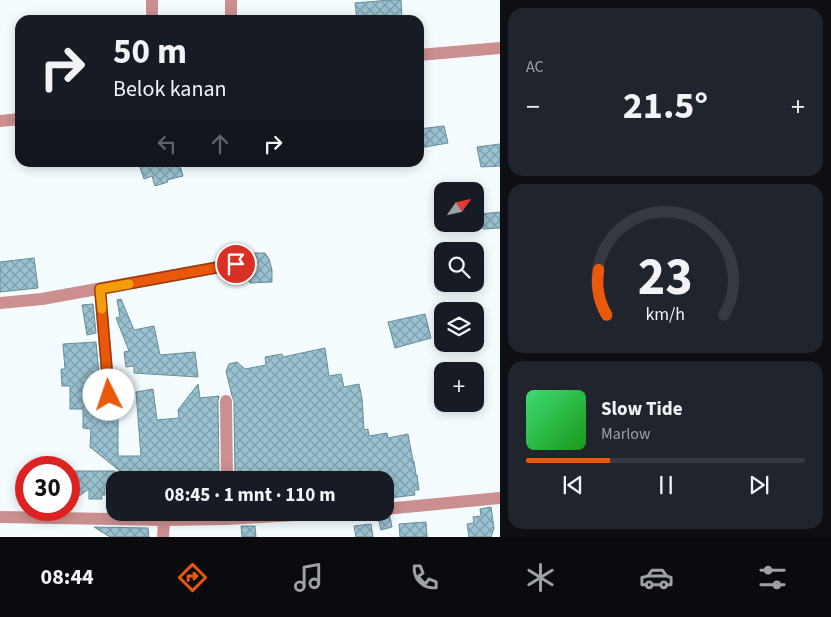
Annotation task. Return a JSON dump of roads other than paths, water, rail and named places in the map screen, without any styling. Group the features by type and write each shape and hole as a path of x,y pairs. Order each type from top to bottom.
{"street":[{"path":"152,0 152,15"},
{"path":"231,0 232,15"},
{"path":"424,55 500,48"},
{"path":"0,121 15,120"},
{"path":"0,303 42,299 236,264"},
{"path":"100,289 109,395"},
{"path":"226,401 227,471"},
{"path":"394,508 500,498"},
{"path":"0,517 106,519"},
{"path":"163,537 164,521"}]}
